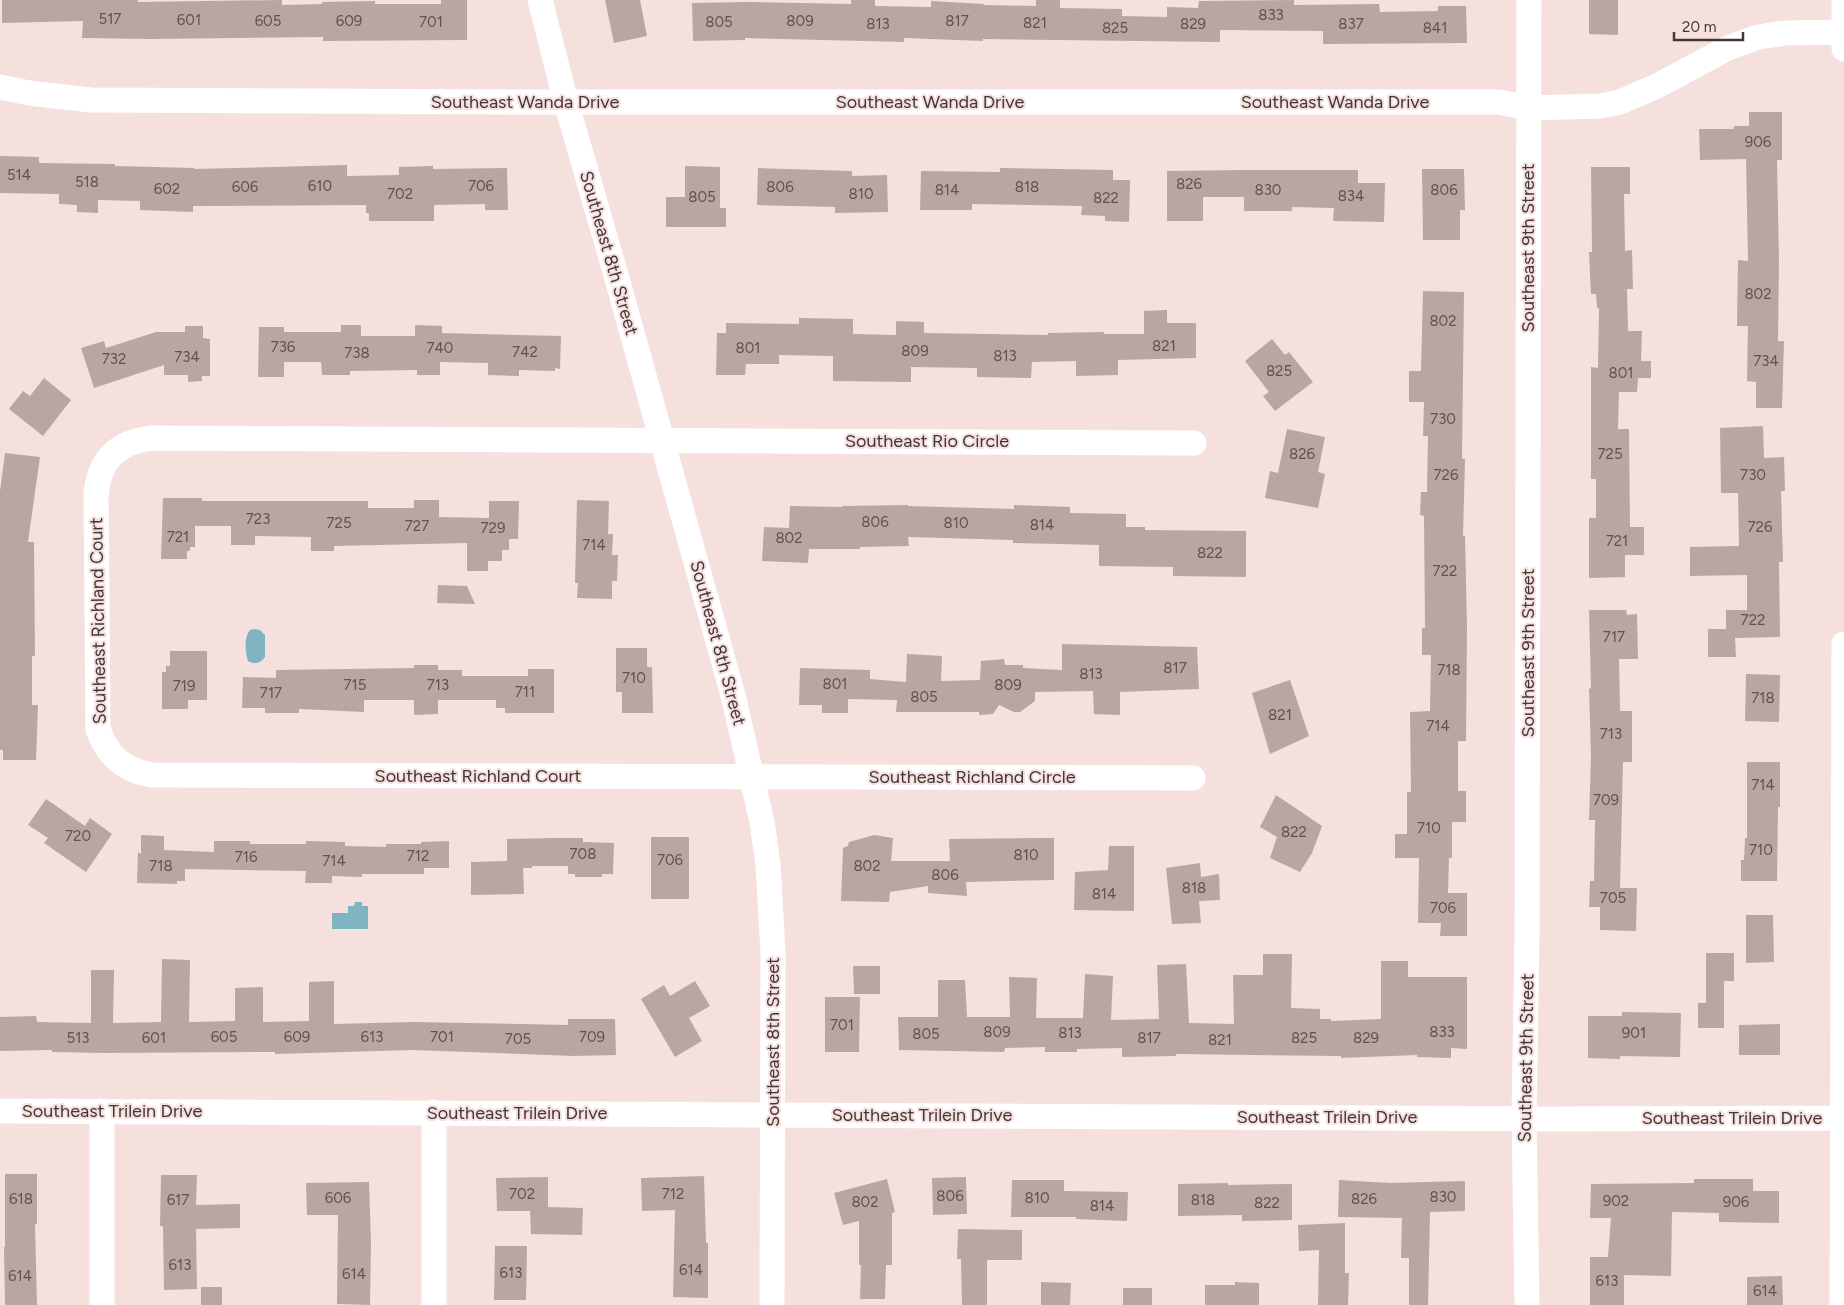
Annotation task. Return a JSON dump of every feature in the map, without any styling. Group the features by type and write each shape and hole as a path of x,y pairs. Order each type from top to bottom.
{"street":[{"name":"Southeast 8th Street","path":"540,0 566,102 734,699 763,830 772,908 773,952 772,1305"},
{"name":"Southeast 9th Street","path":"1527,1305 1524,1118 1527,936 1529,0"},
{"path":"1844,0 1844,49"},
{"name":"Southeast Wanda Drive","path":"0,87 29,93 91,100 1499,102 1529,108 1600,106 1620,102 1656,86 1728,48 1758,36 1785,33 1844,32"},
{"name":"Southeast Richland Court","path":"661,440 152,438 129,443 111,454 97,482 98,729 107,749 121,764 141,773 153,775 752,777"},
{"name":"Southeast Rio Circle","path":"661,440 1194,443"},
{"path":"1842,1305 1844,644"},
{"name":"Southeast Richland Circle","path":"752,777 1193,778"},
{"name":"Southeast Trilein Drive","path":"0,1111 1843,1118"},
{"path":"102,1111 102,1305"},
{"path":"434,1112 434,1305"}],"water":[{"path":"254,629 260,630 265,635 265,657 262,661 255,663 248,661 246,649 248,633"},
{"path":"355,902 362,902 362,906 368,906 368,929 332,929 332,913 348,913 348,906 354,906"}],"building":[{"path":"2,0 138,0 138,2 282,0 282,5 375,1 375,4 441,4 441,0 467,0 467,40 323,41 323,37 82,38 83,21 2,23"},
{"path":"605,0 640,0 647,36 614,43"},
{"path":"851,0 875,0 875,6 931,7 931,1 1036,6 1036,0 1060,0 1060,8 1122,9 1122,16 1167,17 1167,7 1198,8 1199,1 1294,0 1294,5 1379,4 1380,12 1438,11 1438,6 1466,6 1467,43 1323,44 1323,31 1220,30 1220,42 983,39 983,41 904,38 904,42 745,38 745,40 693,41 692,3 851,4"},
{"path":"1589,0 1618,0 1618,35 1589,34"},
{"path":"1749,112 1782,112 1782,160 1777,160 1778,341 1784,341 1782,408 1756,408 1756,382 1747,381 1748,326 1737,326 1738,260 1748,261 1746,159 1700,160 1699,129 1734,129 1734,126 1749,126"},
{"path":"0,156 39,157 39,163 115,164 115,166 194,169 347,165 347,176 399,175 399,167 433,166 433,169 507,168 508,210 485,210 485,204 434,205 434,221 369,221 366,205 193,206 193,212 140,210 140,201 98,200 98,213 77,212 77,205 59,204 59,194 0,193"},
{"path":"685,166 720,167 720,208 726,208 726,227 666,227 666,197 685,197"},
{"path":"1591,167 1630,167 1630,194 1624,194 1625,251 1632,250 1633,289 1627,289 1628,331 1642,331 1641,361 1651,361 1651,378 1638,378 1637,392 1619,392 1618,429 1629,429 1630,527 1644,527 1644,555 1625,555 1625,577 1589,578 1589,518 1596,518 1596,479 1591,479 1591,367 1598,368 1599,308 1597,308 1596,294 1591,294 1589,252 1592,252"},
{"path":"758,168 852,171 852,176 887,175 888,212 835,213 835,207 757,205"},
{"path":"1000,168 1113,170 1113,180 1130,180 1129,222 1105,221 1105,216 1081,215 1082,206 972,204 972,210 920,210 921,171 1000,172"},
{"path":"1422,169 1464,169 1465,210 1460,210 1460,240 1423,240"},
{"path":"1358,170 1358,183 1385,183 1384,222 1333,221 1334,208 1292,207 1292,211 1244,211 1244,197 1203,197 1203,221 1167,221 1167,171"},
{"path":"1423,291 1464,292 1462,459 1465,459 1463,536 1465,536 1467,628 1466,741 1458,741 1458,791 1466,791 1466,822 1452,822 1452,858 1449,858 1448,893 1467,893 1467,936 1440,936 1441,923 1418,923 1419,858 1395,858 1395,834 1407,834 1407,792 1411,792 1410,712 1430,711 1431,655 1422,655 1422,628 1425,628 1424,516 1420,515 1421,492 1427,492 1428,436 1423,436 1424,402 1409,402 1409,371 1421,371"},
{"path":"1167,310 1167,323 1196,323 1196,358 1118,360 1118,375 1076,376 1076,361 1032,362 1031,378 977,377 977,368 911,367 911,382 833,381 833,356 779,355 779,364 746,364 745,375 716,375 717,333 726,333 726,323 799,324 799,318 853,319 853,334 896,335 896,321 924,322 924,333 1048,335 1048,333 1104,332 1104,334 1144,334 1144,311"},
{"path":"341,325 361,325 361,336 415,336 415,325 442,326 442,333 561,336 560,369 555,368 555,371 519,370 519,376 488,375 488,363 440,362 440,375 417,375 417,370 350,371 350,375 322,375 321,362 284,362 284,377 258,377 259,327 284,327 284,332 341,332"},
{"path":"185,326 203,326 203,338 210,339 210,376 202,376 202,381 188,382 188,375 164,375 164,365 94,388 81,348 104,341 106,348 156,332 185,332"},
{"path":"1272,339 1285,355 1289,352 1313,382 1275,411 1263,396 1269,392 1245,361"},
{"path":"44,378 71,400 43,436 9,409 23,391 30,396"},
{"path":"1763,426 1764,458 1784,457 1785,491 1781,491 1783,562 1779,562 1780,637 1735,638 1736,657 1708,657 1708,629 1726,629 1726,610 1747,610 1747,575 1690,576 1690,547 1739,546 1738,493 1721,493 1720,428"},
{"path":"1287,429 1325,437 1318,472 1325,474 1318,508 1265,498 1270,471 1278,473"},
{"path":"5,453 40,457 28,542 34,542 35,656 32,656 32,705 38,705 36,760 3,760 3,750 0,750 0,491"},
{"path":"163,498 202,498 202,501 368,501 368,508 414,508 414,500 439,500 439,517 489,518 489,501 519,501 518,539 509,539 509,550 502,550 502,561 488,561 488,571 467,571 467,543 334,546 334,551 311,551 311,537 255,536 255,545 231,545 231,526 195,526 195,547 190,547 190,551 187,551 187,559 161,559"},
{"path":"577,500 609,501 608,534 613,534 612,555 618,555 617,581 612,581 612,599 577,598 578,583 575,583"},
{"path":"908,505 1014,509 1014,505 1070,507 1070,513 1126,514 1126,527 1145,527 1145,530 1246,531 1246,577 1173,576 1173,567 1099,566 1099,545 1013,543 1013,540 908,537 909,546 860,547 860,549 809,549 808,563 762,561 764,527 789,528 790,506"},
{"path":"438,585 467,586 475,604 437,603"},
{"path":"1589,610 1626,610 1627,615 1637,614 1638,659 1619,659 1620,711 1632,711 1632,762 1623,762 1620,888 1637,888 1636,931 1600,930 1600,907 1589,907 1590,881 1594,881 1595,820 1589,820 1591,756 1589,689 1591,688"},
{"path":"1062,644 1197,647 1199,689 1120,692 1120,715 1094,714 1093,691 1035,692 1035,701 1020,712 1014,712 999,705 993,714 979,715 979,712 896,712 897,700 848,699 848,713 822,713 822,705 799,705 800,668 870,670 870,679 906,682 907,654 942,656 941,681 980,680 981,661 1004,659 1005,665 1023,665 1023,668 1062,670"},
{"path":"616,648 647,648 647,667 652,667 653,713 622,713 622,692 616,692"},
{"path":"170,651 207,651 207,700 188,700 188,709 162,709 162,672 166,672 166,666 170,666"},
{"path":"414,665 438,665 438,670 462,670 462,676 528,676 528,669 554,669 554,713 505,713 505,708 496,708 496,700 438,700 438,714 414,715 414,700 364,700 364,712 299,709 299,713 265,713 265,708 242,708 243,677 276,678 276,670 414,668"},
{"path":"1746,674 1780,675 1779,722 1745,721"},
{"path":"1290,680 1309,736 1270,754 1252,693"},
{"path":"1747,762 1780,762 1777,881 1741,881 1741,860 1744,860 1745,838 1747,838"},
{"path":"1276,795 1322,826 1312,853 1300,872 1270,858 1277,837 1260,827"},
{"path":"46,799 85,826 90,818 112,834 86,872 44,843 48,838 28,825"},
{"path":"141,835 164,836 164,850 214,852 214,841 250,841 250,844 306,844 306,841 345,842 345,846 386,847 386,844 421,844 421,842 449,841 449,868 424,868 424,874 362,874 362,877 332,876 332,883 305,883 306,871 185,869 185,881 177,881 177,884 137,883 138,852 141,854"},
{"path":"874,835 893,838 891,861 950,861 949,839 1054,838 1054,880 966,882 967,896 928,893 928,886 890,892 889,902 841,901 843,848 848,846 849,842"},
{"path":"651,837 689,837 689,899 651,899"},
{"path":"583,838 583,842 614,843 613,874 602,874 602,877 575,877 575,874 568,874 568,866 532,866 532,868 523,868 524,894 471,895 471,862 507,861 507,839"},
{"path":"1109,846 1134,846 1134,911 1074,910 1075,872 1108,870"},
{"path":"1200,863 1201,877 1219,874 1220,900 1199,901 1201,923 1172,924 1166,868"},
{"path":"1746,915 1773,915 1774,962 1746,963"},
{"path":"1706,953 1734,953 1734,981 1724,981 1724,1028 1698,1028 1698,1003 1706,1003"},
{"path":"1263,954 1292,954 1291,1008 1320,1009 1320,1019 1331,1019 1331,1021 1381,1019 1381,961 1408,961 1408,977 1467,977 1467,1049 1451,1048 1451,1058 1417,1057 1417,1055 1341,1058 1341,1056 1176,1054 1176,1056 1122,1057 1122,1048 1077,1049 1077,1052 1045,1052 1045,1047 1005,1048 1004,1052 899,1050 898,1017 938,1017 938,980 965,980 967,1017 1010,1017 1009,977 1037,978 1036,1018 1083,1018 1085,974 1113,976 1111,1020 1159,1019 1157,965 1186,964 1189,1023 1234,1024 1233,975 1263,975"},
{"path":"162,959 190,960 189,1022 235,1021 235,988 263,987 263,1022 309,1021 309,982 334,981 334,1024 414,1022 568,1025 568,1019 615,1019 616,1055 574,1056 413,1050 275,1054 275,1052 104,1053 52,1052 52,1050 0,1051 0,1017 36,1016 37,1022 91,1023 91,970 114,970 113,1023 161,1022"},
{"path":"853,966 880,966 880,994 854,994"},
{"path":"695,981 710,1006 689,1018 702,1041 675,1057 641,999 664,985 670,996"},
{"path":"825,997 860,997 859,1052 825,1052"},
{"path":"1622,1012 1681,1013 1680,1057 1620,1056 1620,1059 1588,1058 1588,1016 1622,1016"},
{"path":"1780,1024 1780,1055 1739,1055 1739,1025"},
{"path":"5,1174 37,1174 37,1224 35,1224 37,1305 5,1305"},
{"path":"161,1175 197,1175 196,1205 240,1204 240,1228 196,1229 197,1289 164,1290 163,1226 160,1226"},
{"path":"704,1176 706,1243 708,1243 708,1298 673,1297 675,1210 642,1211 641,1178"},
{"path":"548,1177 548,1207 583,1208 582,1235 531,1234 530,1211 497,1211 496,1178"},
{"path":"966,1177 967,1214 933,1215 932,1178"},
{"path":"887,1179 895,1212 892,1213 892,1265 886,1265 885,1299 860,1299 859,1221 843,1225 834,1193"},
{"path":"1694,1179 1753,1179 1753,1191 1779,1191 1779,1223 1719,1222 1719,1213 1672,1212 1671,1276 1624,1275 1624,1305 1590,1305 1590,1257 1608,1257 1611,1218 1590,1218 1591,1184 1694,1183"},
{"path":"1012,1180 1064,1180 1064,1191 1128,1192 1127,1221 1076,1219 1076,1217 1011,1217"},
{"path":"1339,1180 1390,1183 1465,1181 1465,1211 1430,1212 1428,1305 1409,1305 1409,1258 1401,1258 1402,1218 1338,1217"},
{"path":"369,1182 371,1243 370,1305 337,1304 338,1215 307,1215 306,1183"},
{"path":"1228,1183 1228,1185 1292,1184 1292,1220 1242,1221 1242,1215 1178,1216 1178,1184"},
{"path":"1345,1223 1345,1273 1349,1273 1348,1305 1318,1305 1319,1250 1299,1251 1298,1225"},
{"path":"958,1229 1022,1230 1022,1260 987,1260 987,1305 962,1305 961,1259 957,1259"},
{"path":"495,1246 527,1246 526,1300 494,1300"},
{"path":"1782,1276 1783,1305 1747,1305 1747,1277"},
{"path":"1041,1282 1071,1283 1070,1305 1041,1305"},
{"path":"1235,1282 1259,1283 1259,1305 1205,1305 1205,1285 1235,1285"},
{"path":"201,1287 222,1287 222,1305 201,1305"},
{"path":"1123,1288 1152,1288 1152,1305 1123,1305"}]}
